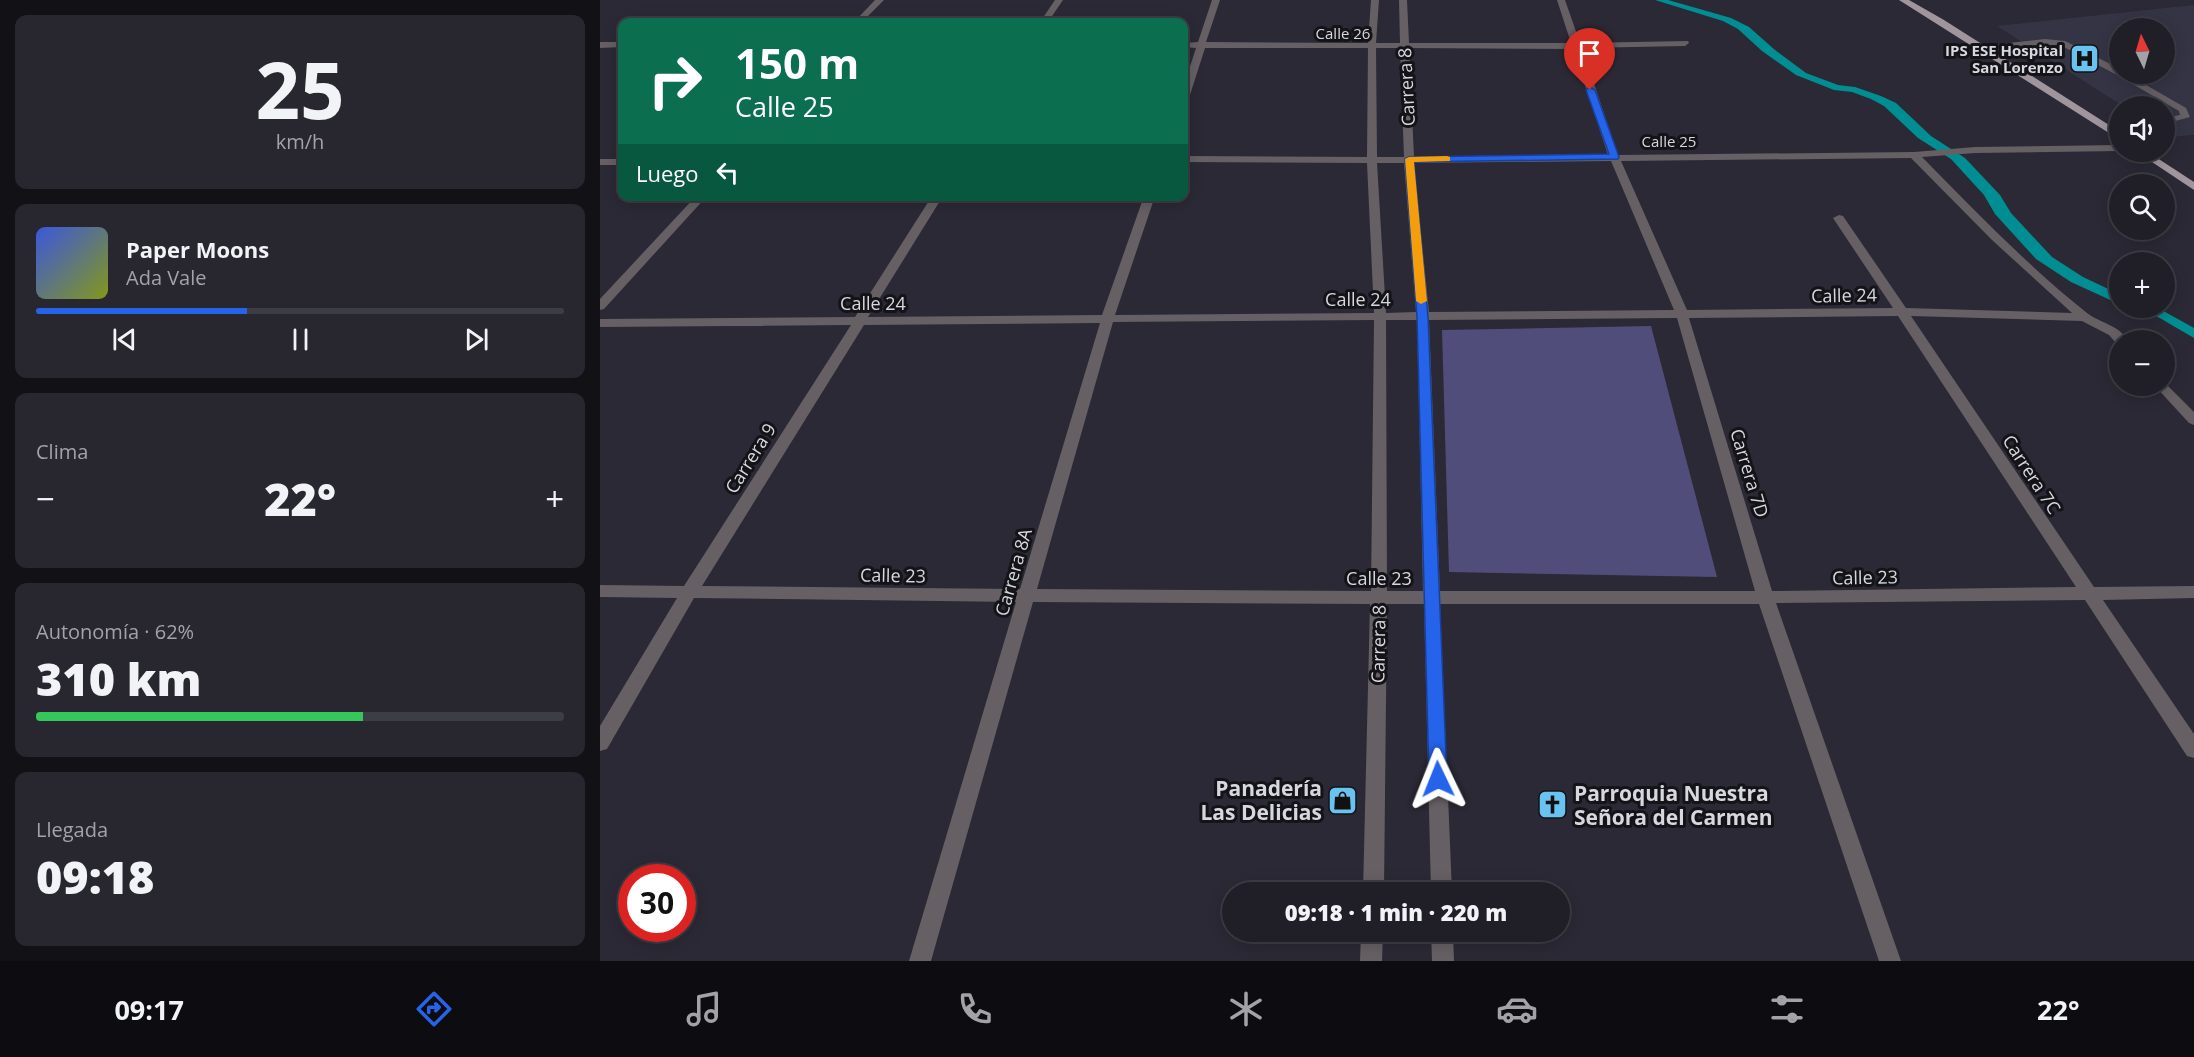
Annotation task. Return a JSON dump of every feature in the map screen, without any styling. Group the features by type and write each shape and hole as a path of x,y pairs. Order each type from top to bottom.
{"main road":[{"path":"1905,1 2109,129"},
{"path":"2157,162 2194,187"}],"street":[{"path":"862,18 880,0"},
{"path":"1047,18 1059,0"},
{"path":"1188,86 1216,0"},
{"name":"Carrera 8","path":"1373,882 1379,598 1380,317 1372,160 1372,46 1375,0"},
{"name":"Carrera 8","path":"1403,0 1409,159 1423,317 1441,882"},
{"name":"Carrera 7D","path":"1561,0 1574,46 1614,157 1682,314 1766,598 1890,961"},
{"path":"1982,49 2045,42 2062,43 2109,67"},
{"name":"Calle 26","path":"1188,45 1574,46 1685,43"},
{"path":"600,45 618,45"},
{"path":"2139,84 2183,110 2194,109"},
{"path":"2175,119 2185,117 2183,110"},
{"path":"2105,127 2109,127"},
{"name":"Calle 25","path":"1188,159 1372,160 1914,155 1975,150 2109,148"},
{"path":"1914,155 1996,238 2084,317"},
{"path":"600,162 618,162"},
{"path":"600,306 697,201"},
{"name":"Carrera 9","path":"600,744 689,592 935,201"},
{"name":"Carrera 8A","path":"920,961 1107,320 1148,201"},
{"name":"Carrera 7C","path":"1839,218 2194,750"},
{"name":"Calle 24","path":"600,323 1902,312 2084,317 2109,331"},
{"path":"2171,396 2194,420"},
{"name":"Calle 23","path":"600,591 1379,598 1766,598 2194,592"},
{"path":"1371,961 1372,942"},
{"path":"1442,942 1443,961"}],"shaded area":[{"name":"IPS ESE Hospital San Lorenzo","path":"2194,5 2194,135 2175,137 2175,96 2109,97 1997,26"},
{"path":"1651,326 1717,577 1449,572 1442,330"}],"water":[{"path":"1655,0 1668,0 1731,18 1749,27 1806,73 1838,85 1855,87 1896,103 1931,136 1965,158 2000,195 2011,213 2052,257 2083,277 2109,289 2109,299 2071,282 2036,259 1995,214 1984,195 1951,159 1918,138 1884,106 1852,92 1834,90 1796,75 1762,51 1738,29 1723,21"},
{"path":"2175,317 2194,328 2194,338 2160,318"}],"slow traffic":[{"path":"1421,301 1409,159 1447,159"}],"place":[{"name":"IPS ESE Hospital San Lorenzo","path":"2084,59"},
{"name":"Panadería Las Delicias","path":"1343,800"},
{"name":"Parroquia Nuestra Señora del Carmen","path":"1553,805"}],"route":[{"path":"1438,779 1423,317 1409,159 1614,157 1590,90"}]}
